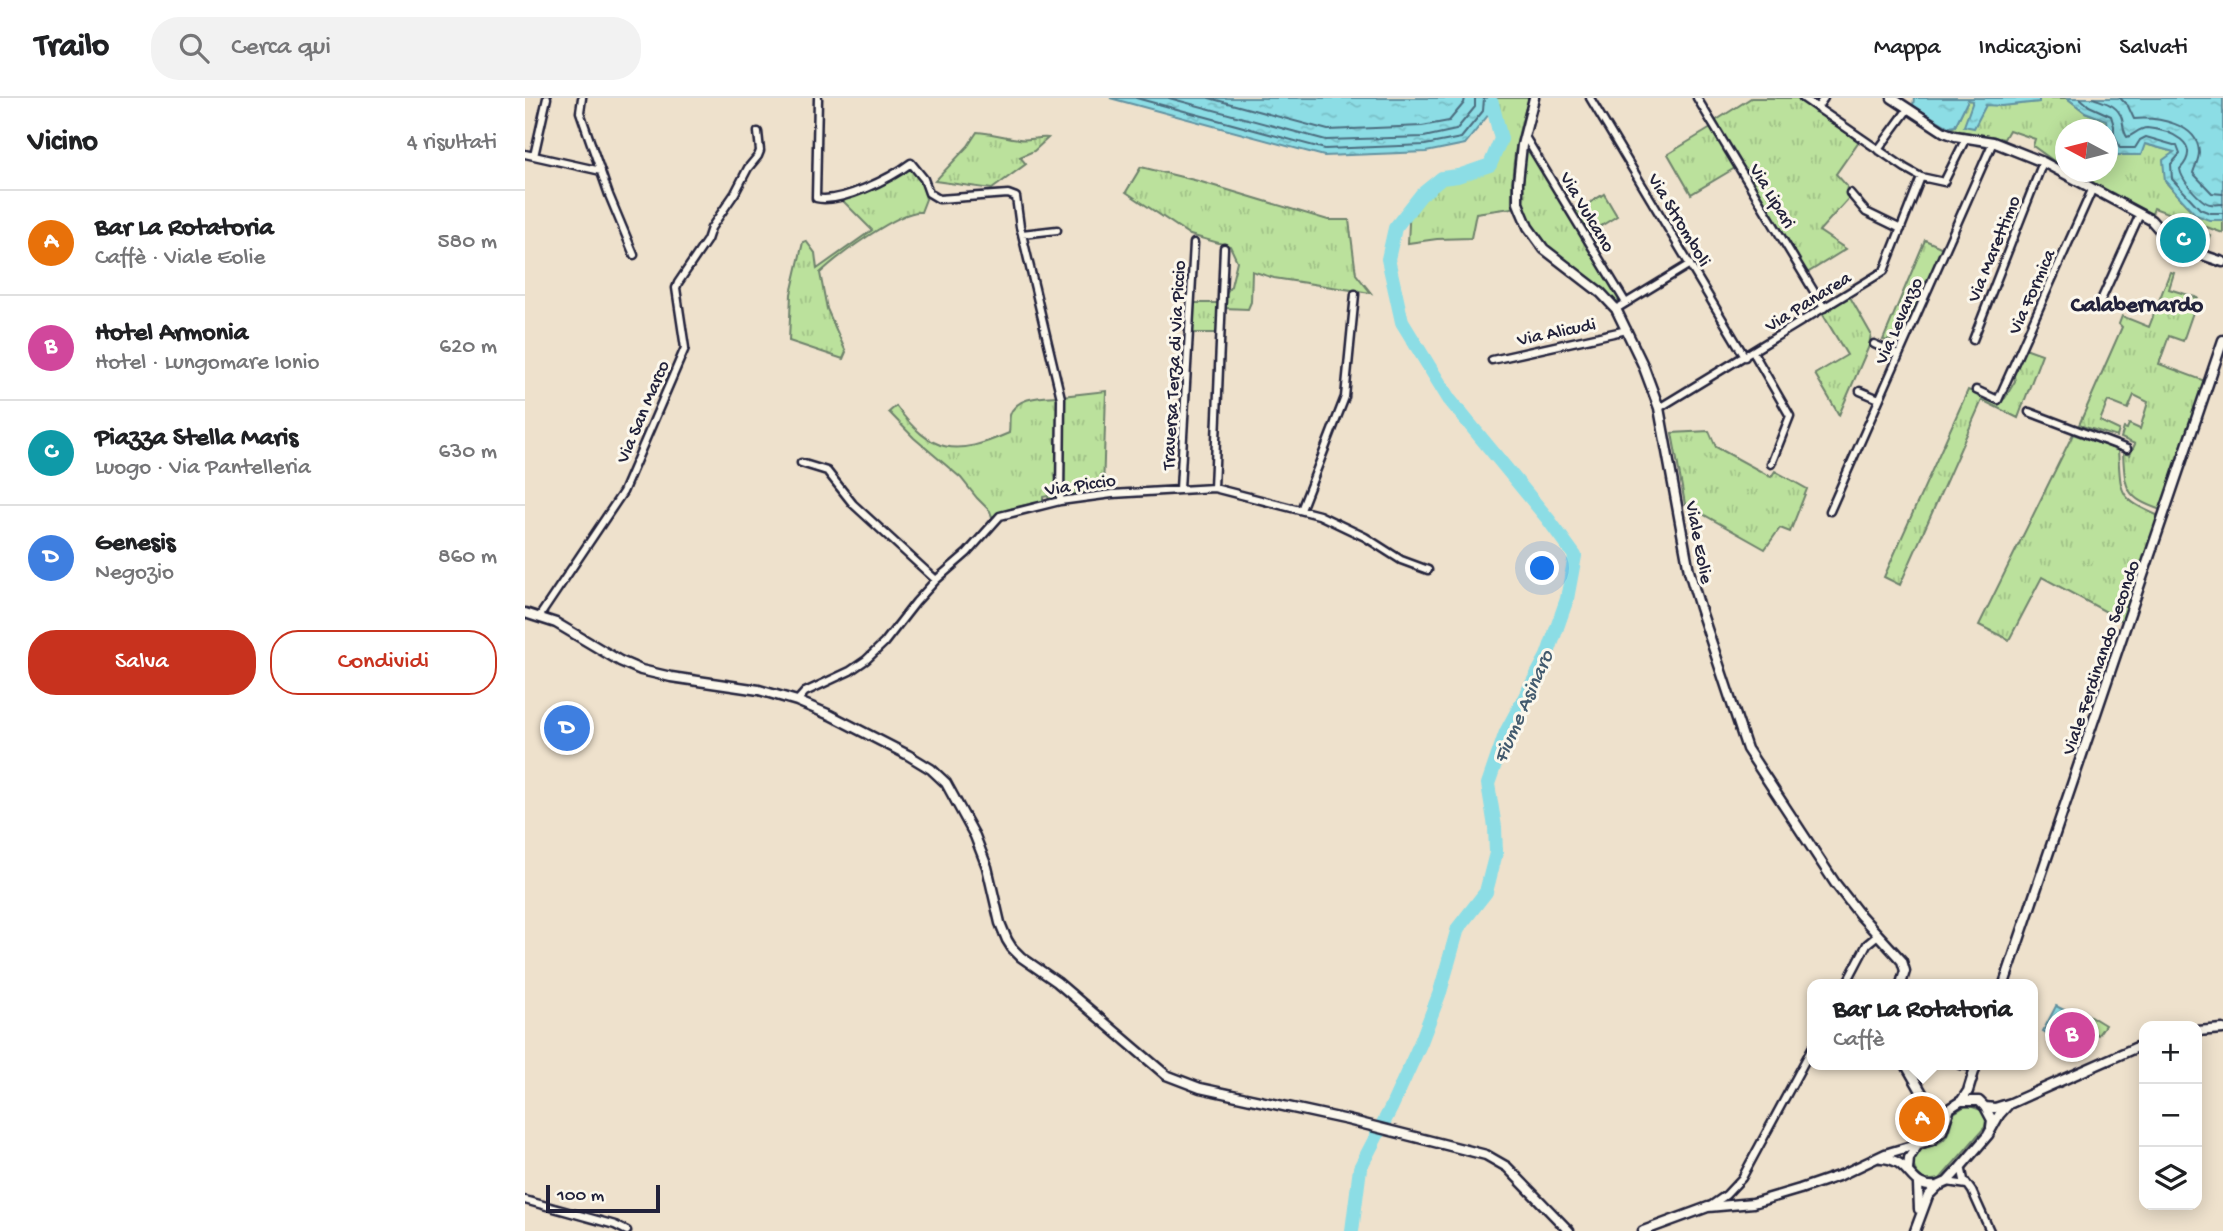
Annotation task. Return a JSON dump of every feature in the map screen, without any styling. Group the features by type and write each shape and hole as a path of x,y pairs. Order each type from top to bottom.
{"street":[{"path":"534,156 547,98"},
{"path":"582,98 580,112 609,195 634,255"},
{"path":"818,98 816,198 824,200 866,188 911,163 925,179 929,193 939,199 1008,194 1016,197 1022,234 1061,398 1060,501"},
{"name":"Viale Eolie","path":"1534,98 1524,135 1518,182 1522,213 1528,227 1544,249 1601,293 1616,309 1627,330 1659,408 1689,571 1747,749 1835,883 1902,961 1905,971 1903,979"},
{"name":"Via Stromboli","path":"1590,98 1745,357"},
{"name":"Via Lipari","path":"1697,98 1824,308"},
{"path":"1803,98 1921,177 1944,182 1966,138"},
{"path":"1817,108 1824,98"},
{"path":"1892,98 1944,132 1993,142 2151,220 2173,245 2223,262"},
{"path":"1878,150 1907,108"},
{"name":"Via San Marco","path":"539,617 623,492 685,348 676,288 748,168 758,156 758,132"},
{"name":"Via Vulcano","path":"1524,135 1626,303"},
{"name":"Via Levanzo","path":"1830,511 1993,142"},
{"path":"525,154 601,171"},
{"name":"Via Marettimo","path":"1973,340 2042,165"},
{"name":"Via Panarea","path":"1659,408 1884,271 1921,177"},
{"name":"Via Formica","path":"1976,390 1998,400 2091,192"},
{"path":"1850,193 1866,212 1901,229"},
{"path":"2097,309 2139,216"},
{"path":"1022,234 1058,230"},
{"name":"Traversa Terza di Via Piccio","path":"1180,489 1194,243"},
{"path":"1214,488 1224,248"},
{"path":"1616,309 1690,264"},
{"path":"1301,510 1345,397 1355,294"},
{"name":"Via Alicudi","path":"1492,360 1627,330"},
{"name":"Viale Ferdinando Secondo","path":"2006,979 2223,340"},
{"path":"1874,344 1898,355"},
{"path":"1753,352 1790,416 1771,464"},
{"path":"1860,391 1879,399"},
{"path":"2029,412 2127,449"},
{"path":"801,463 827,471 853,504 936,580"},
{"name":"Via Piccio","path":"797,701 805,692 850,671 866,660 884,643 896,625 936,580 967,553 1000,516 1060,501 1112,494 1214,488 1301,510 1338,523 1401,560 1428,570"},
{"path":"525,613 556,623 620,661 641,670 759,690 797,701 908,755 946,783 975,836 988,867 1000,923 1013,948 1021,957 1058,982 1166,1075 1200,1088 1348,1120 1476,1152 1507,1167 1569,1231"},
{"path":"1849,979 1867,944 1878,935"},
{"path":"2202,1031 2223,1029"},
{"path":"1961,1101 1995,1108 2139,1046"},
{"path":"1643,1231 1708,1207 1726,1195 1742,1178 1807,1057"},
{"path":"1909,1070 1937,1119 1940,1133"},
{"path":"1708,1207 1753,1203 1789,1193 1935,1138 1940,1133 1950,1108 1961,1101 1968,1091 1975,1070"},
{"path":"1976,1070 1975,1089 1991,1120 1991,1127"},
{"path":"1922,1093 1933,1104 1950,1108"},
{"path":"1918,1184 1925,1187 1947,1182 1988,1135 1999,1115 2011,1103"},
{"path":"1908,1170 1909,1158 1917,1146"},
{"path":"1878,1158 1890,1158 1908,1170 1918,1184 1920,1200 1917,1227"},
{"path":"1961,1166 1967,1185 1990,1231"},
{"path":"1947,1182 1967,1185"},
{"path":"1917,1227 1928,1196 1938,1186"},
{"path":"525,1200 615,1225 627,1231"}],"green space":[{"path":"1491,98 1529,98 1515,152 1512,208 1476,213 1471,238 1408,243 1410,204 1427,184 1445,173 1474,168 1490,158 1496,135 1489,114"},
{"path":"1751,98 1797,98 1859,141 1836,174 1847,186 1846,195 1849,198 1819,231 1846,249 1807,273 1715,121"},
{"path":"2039,98 2067,98 2085,112 2103,119 2055,119 2055,162 2033,146 2035,139 2009,130 2004,139 1949,127 1955,126 1968,99 2003,105 2038,102"},
{"path":"1711,128 1735,168 1691,194 1668,154"},
{"path":"977,132 1022,139 1048,138 1034,151 1020,157 1026,164 992,189 935,181 968,146"},
{"path":"2118,143 2145,144 2175,152 2165,181 2196,214 2223,220 2223,233 2154,208 2152,214 2085,182 2118,182"},
{"path":"1527,145 1619,296 1619,301 1615,302 1556,257 1533,228 1525,212 1522,194"},
{"path":"911,167 921,178 926,199 921,212 911,213 884,226 820,273 827,309 846,352 843,359 789,341 791,294 803,242 806,241 815,253 817,269 872,230 841,199 869,190"},
{"path":"1141,167 1328,220 1349,220 1356,274 1371,293 1274,278 1252,271 1251,302 1248,309 1223,308 1224,296 1231,286 1237,261 1230,246 1190,235 1126,192"},
{"path":"1604,194 1617,216 1588,234 1575,212"},
{"path":"2190,228 2210,235 2205,248 2186,241"},
{"path":"1925,240 1943,248 1928,288 1903,332 1894,339 1883,340"},
{"path":"2170,272 2174,273 2169,289 2198,298 2183,341 2169,336 2159,364 2205,381 2161,510 2140,501 2129,491 2126,484 2123,453 2130,455 2135,444 2121,438 2124,428 2127,429 2129,424 2140,429 2148,402 2134,395 2128,409 2108,401 2100,421 2119,430 2117,437 2079,425 2122,327 2119,324 2122,316 2149,327"},
{"path":"1850,297 1871,334 1869,346 1839,415 1815,374 1847,355 1822,313"},
{"path":"1193,303 1219,303 1218,333 1191,333"},
{"path":"2025,348 2042,354 2018,418 1982,400 1900,585 1884,577 1968,390 1999,403 2015,381 2013,372"},
{"path":"1106,391 1103,492 1065,497 1062,396"},
{"path":"1058,396 1057,497 1049,501 1048,496 1043,497 1043,502 1010,509 992,517 990,511 961,478 914,438 889,412 896,406 921,434 934,442 959,447 974,445 1009,433 1010,415 1018,404 1038,397"},
{"path":"1709,431 1716,447 1771,477 1775,471 1807,489 1790,532 1780,528 1765,549 1685,504 1672,433"},
{"path":"2073,434 2118,450 2121,485 2128,499 2159,516 2123,621 2042,577 2009,640 1979,625"},
{"path":"2087,1014 2105,1025 2098,1035 2081,1024"},
{"path":"1967,1105 1981,1110 1986,1119 1985,1127 1940,1179 1925,1181 1914,1168 1915,1156 1921,1150 1944,1139 1954,1113"}],"water":[{"path":"1110,98 1490,98 1492,103 1489,114 1465,144 1426,152 1324,156"},
{"path":"1914,98 2039,98 2039,102 1986,105 1974,128 1964,126 1973,101 1968,100 1955,126 1949,127 1913,106"},
{"path":"2067,98 2223,98 2223,220 2209,220 2196,215 2165,181 2163,160 2174,152 2145,144 2141,155 2118,155 2118,119 2103,119 2085,112"},
{"path":"2056,1006 2068,1012 2054,1037 2043,1031"}],"waterway":[{"name":"Fiume Asinaro","path":"1352,1231 1360,1168 1421,1042 1440,992 1458,928 1486,892 1496,853 1488,784 1506,732 1547,656 1567,599 1575,556 1548,519 1449,399 1402,322 1388,259 1395,228 1421,195 1442,178 1458,176 1490,165 1501,139 1492,103"}],"place":[{"name":"Piazza Stella Maris","path":"2183,240"},
{"name":"Genesis","path":"567,728"},
{"name":"Hotel Armonia","path":"2072,1035"},
{"name":"Bar La Rotatoria","path":"1922,1119"}],"district":[{"name":"Calabernardo","path":"2137,303"}]}
